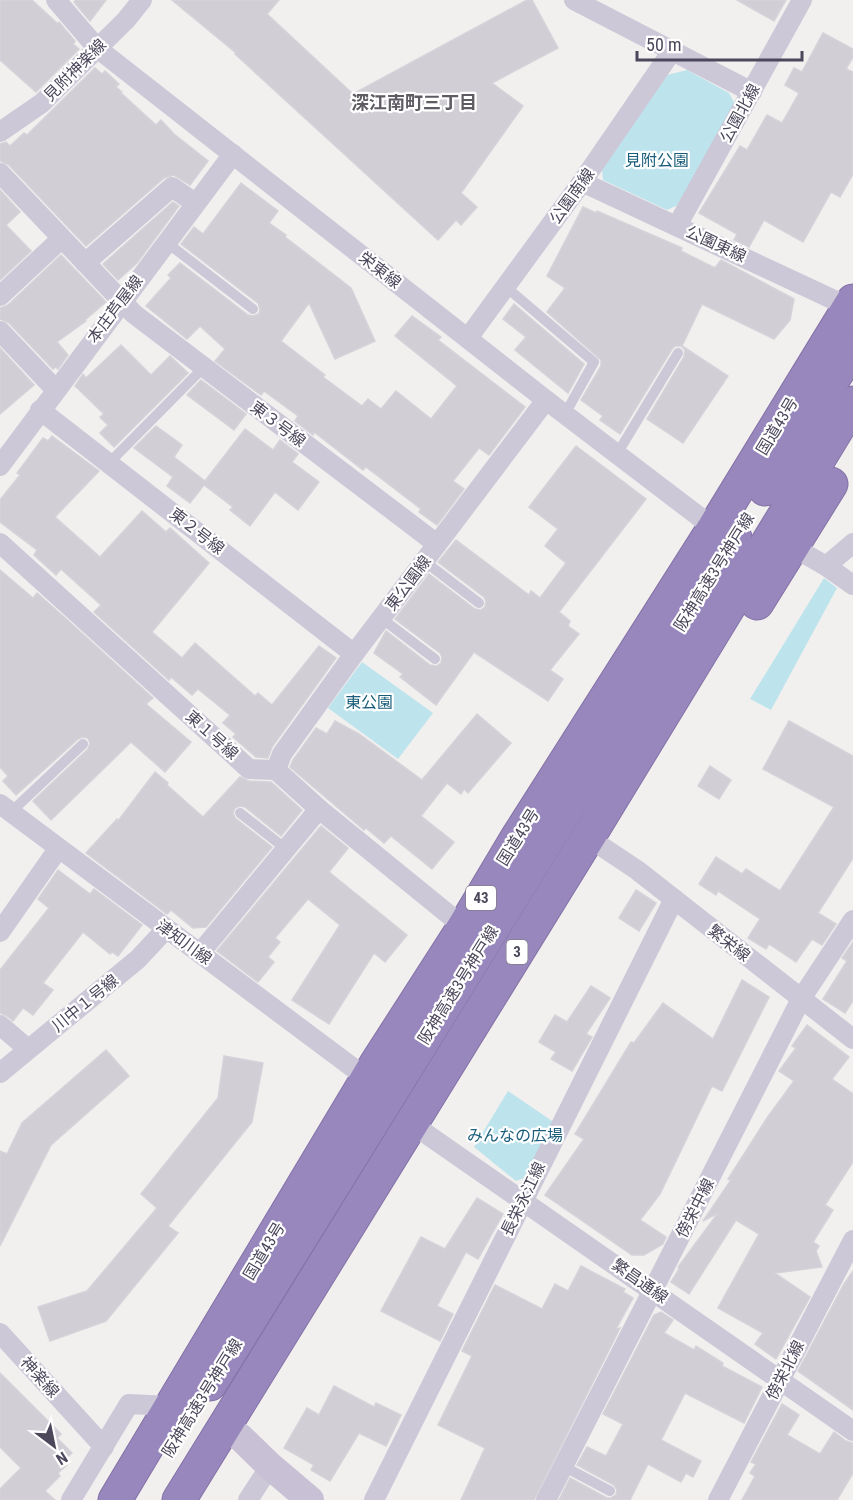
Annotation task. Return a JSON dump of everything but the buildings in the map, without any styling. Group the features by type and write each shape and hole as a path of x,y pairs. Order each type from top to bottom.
{"highway":[{"name":"国道43号","path":"115,1500 368,1079 464,927 523,828 714,528 851,304"},
{"name":"阪神高速3号神戸線","path":"138,1500 853,346"},
{"name":"阪神高速3号神戸線","path":"179,1500 853,403"},
{"path":"200,1500 425,1133 793,547 853,446"}],"street":[{"name":"栄東線","path":"56,0 97,48 546,400 714,528"},
{"name":"見附神楽線","path":"0,132 42,103 126,20 142,0"},
{"path":"574,0 752,92"},
{"name":"公園北線","path":"677,226 802,0"},
{"name":"公園南線","path":"468,338 582,183 672,51"},
{"name":"本庄芦屋線","path":"0,466 233,154"},
{"name":"東３号線","path":"0,173 134,314 436,544"},
{"name":"公園東線","path":"582,183 851,304"},
{"path":"85,263 172,187 195,203"},
{"path":"0,296 61,239"},
{"path":"0,332 56,390"},
{"name":"東公園線","path":"276,770 282,754 354,654 546,400"},
{"name":"東２号線","path":"40,410 354,654"},
{"name":"東１号線","path":"0,543 249,769 276,770"},
{"path":"826,566 853,543"},
{"path":"793,547 853,585"},
{"path":"276,770 319,809 464,927"},
{"name":"津知川線","path":"5,808 368,1079"},
{"path":"200,953 319,809"},
{"name":"繁栄線","path":"604,848 637,870 853,1039"},
{"path":"0,932 58,849"},
{"name":"長栄永江線","path":"374,1500 522,1199 674,899"},
{"name":"傍栄中線","path":"546,1500 801,999 853,920"},
{"name":"川中１号線","path":"0,1072 138,959 166,929"},
{"path":"0,1025 28,1049"},
{"name":"繁昌通線","path":"425,1133 853,1431"},
{"name":"傍栄北線","path":"718,1500 853,1240"},
{"name":"神楽線","path":"0,1333 104,1447"},
{"path":"71,1500 129,1404 171,1406"},
{"path":"240,1437 310,1500"},
{"path":"248,1500 270,1466"}],"lane":[{"path":"166,242 253,309"},
{"path":"505,286 594,362 565,414"},
{"path":"617,454 678,353"},
{"path":"109,463 204,368"},
{"path":"424,561 479,603"},
{"path":"381,618 435,659"},
{"path":"5,808 83,744"},
{"path":"240,813 286,849"},
{"path":"563,1466 610,1491"}],"green space":[{"name":"見附公園","path":"687,70 729,93 735,104 678,205 667,210 603,180 602,170 667,75"},
{"path":"824,578 837,588 771,710 750,699"},
{"name":"東公園","path":"362,662 433,713 398,759 328,708"},
{"name":"みんなの広場","path":"508,1091 555,1123 527,1177 516,1181 474,1147"}],"district":[{"name":"深江南町三丁目","path":"414,102"}]}
